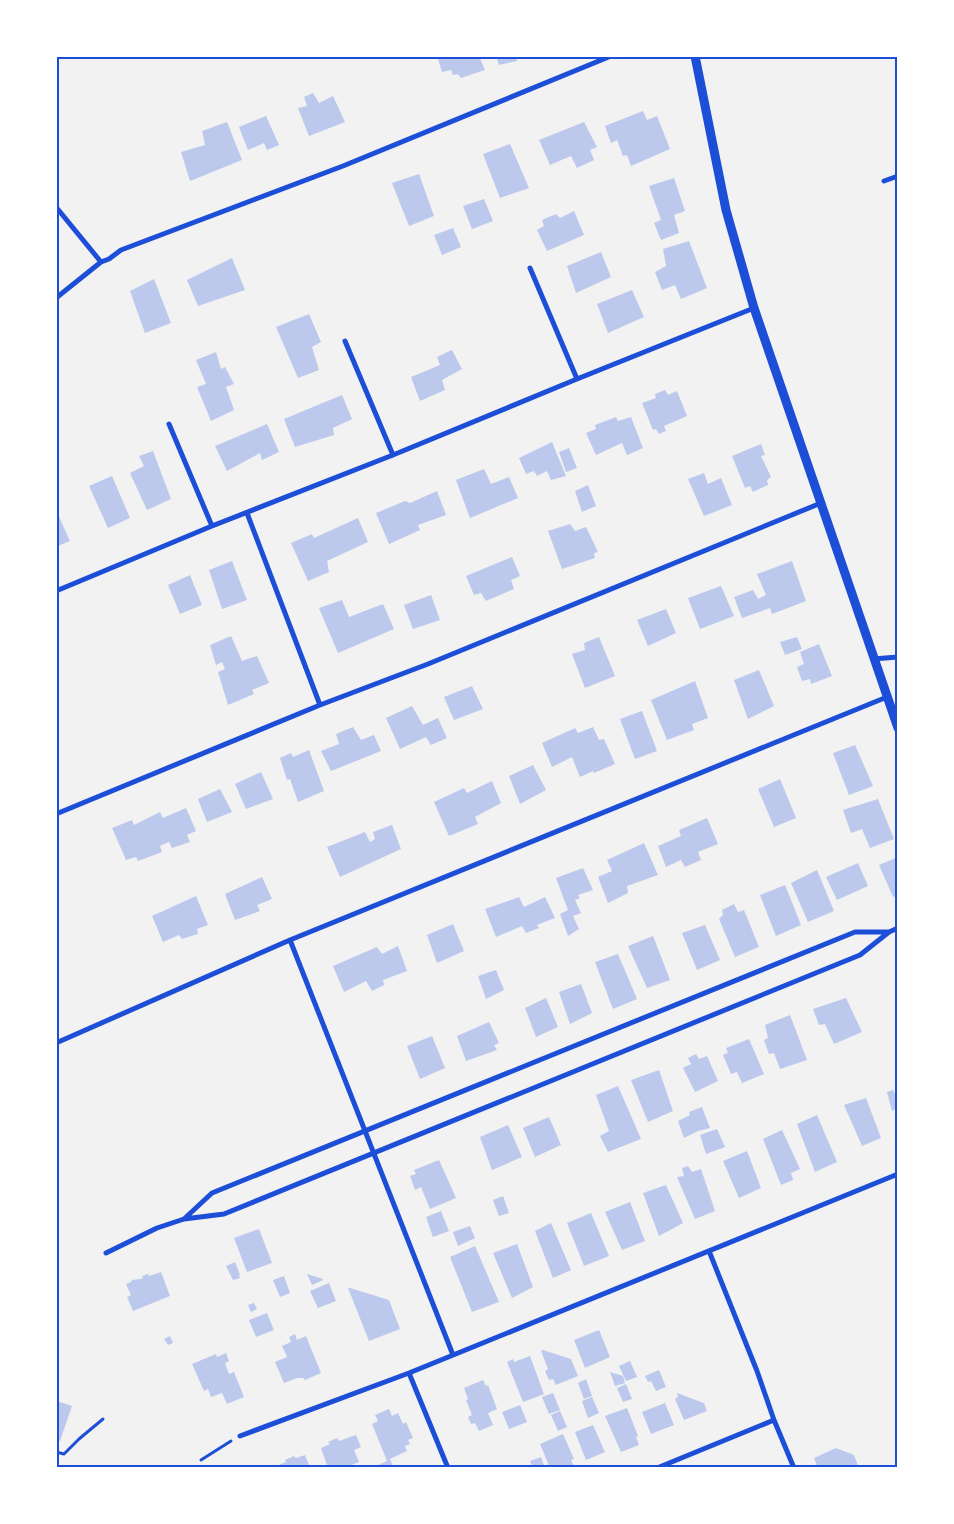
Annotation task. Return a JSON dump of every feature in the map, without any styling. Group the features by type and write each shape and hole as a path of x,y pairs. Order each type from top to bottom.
{"street":[{"path":"56,298 101,262 122,250 343,166 611,56"},
{"path":"695,56 726,210 754,308 898,728"},
{"path":"884,181 898,176"},
{"path":"56,208 101,262"},
{"path":"530,268 577,379"},
{"path":"56,591 212,526 393,455 754,308"},
{"path":"345,341 393,455"},
{"path":"169,424 212,526"},
{"path":"56,814 320,705 428,664 821,503"},
{"path":"247,513 320,705"},
{"path":"873,659 898,657"},
{"path":"56,1043 290,940 887,696"},
{"path":"106,1253 157,1228 184,1219 224,1214 860,955 898,928"},
{"path":"184,1219 212,1193 855,932 890,932"},
{"path":"290,940 453,1355"},
{"path":"240,1436 409,1373 898,1174"},
{"path":"709,1251 794,1468"},
{"path":"409,1373 448,1468"},
{"path":"658,1468 774,1420"}],"path":[{"path":"56,1452 64,1454 103,1419"},
{"path":"201,1460 240,1436"}],"building":[{"path":"437,56 479,56 485,70 461,78 458,74 453,75 451,70 442,72"},
{"path":"496,56 516,56 517,61 499,65"},
{"path":"313,93 319,103 333,96 345,122 309,136 298,108 307,106 304,97"},
{"path":"643,111 647,120 657,116 670,149 631,166 627,155 623,156 617,140 611,143 605,126"},
{"path":"266,116 279,145 267,150 264,143 248,150 239,127"},
{"path":"227,122 242,160 190,181 181,152 205,145 202,131"},
{"path":"584,122 597,147 590,150 594,160 577,168 571,156 550,165 539,140"},
{"path":"510,144 529,188 500,198 483,154"},
{"path":"419,174 434,216 409,226 392,183"},
{"path":"674,178 685,211 674,215 679,233 661,240 654,223 661,220 649,186"},
{"path":"484,199 493,221 472,229 463,206"},
{"path":"574,211 584,235 547,251 537,230 544,226 542,220 556,214 560,218"},
{"path":"453,228 461,247 442,255 434,235"},
{"path":"689,241 707,288 681,299 675,285 662,290 655,272 666,266 663,249"},
{"path":"601,252 611,277 576,293 567,266"},
{"path":"232,258 245,290 198,306 187,280"},
{"path":"154,279 171,323 145,333 130,291"},
{"path":"632,290 644,317 608,333 597,304"},
{"path":"309,314 321,342 312,347 319,370 298,378 276,327"},
{"path":"452,350 462,369 442,380 445,390 420,401 411,377 440,365 437,357"},
{"path":"216,352 221,369 225,367 234,384 226,387 234,410 211,421 197,387 206,384 196,360"},
{"path":"665,390 668,395 677,391 687,416 664,426 666,431 659,434 656,429 653,430 642,403 656,398 655,394"},
{"path":"342,395 352,419 333,428 334,435 295,447 284,419"},
{"path":"616,417 618,421 631,417 643,448 627,455 622,443 596,455 586,433 596,429 595,425"},
{"path":"267,424 279,452 262,460 260,453 227,471 215,446"},
{"path":"552,442 566,476 551,480 547,471 537,476 534,471 526,474 519,458"},
{"path":"761,444 765,455 761,456 771,477 767,480 768,485 753,492 750,486 745,488 732,456"},
{"path":"569,448 577,468 566,472 559,452"},
{"path":"153,451 171,499 147,510 130,473 144,466 139,456"},
{"path":"484,469 491,484 509,477 518,498 470,518 456,480"},
{"path":"704,473 708,484 721,478 732,505 704,516 688,479"},
{"path":"112,476 130,518 108,528 89,486"},
{"path":"588,485 596,506 582,512 575,491"},
{"path":"437,491 446,515 418,525 420,530 389,544 376,513 405,501 410,503"},
{"path":"56,510 70,541 56,547"},
{"path":"358,518 368,542 327,561 329,572 308,581 291,543 312,534 314,538"},
{"path":"570,524 575,531 586,527 598,552 594,553 595,558 562,569 548,531"},
{"path":"512,557 520,576 511,580 514,589 486,601 481,593 474,595 466,576"},
{"path":"232,561 247,600 222,609 209,570"},
{"path":"792,561 806,601 772,614 770,608 742,618 734,597 753,590 758,599 766,595 757,574"},
{"path":"190,575 202,605 180,614 168,585"},
{"path":"721,586 734,616 700,629 688,598"},
{"path":"431,595 440,620 413,629 404,605"},
{"path":"342,600 349,617 383,604 394,629 338,653 319,608"},
{"path":"666,609 676,633 648,646 637,620"},
{"path":"231,636 242,661 257,656 269,683 252,690 254,694 228,705 218,672 225,669 222,662 216,665 210,645"},
{"path":"599,637 615,676 585,688 572,654 585,650 584,643"},
{"path":"797,637 802,649 785,655 780,642"},
{"path":"819,644 832,676 811,684 810,679 802,681 797,667 804,664 800,652"},
{"path":"759,670 774,706 748,719 734,680"},
{"path":"695,681 708,718 692,724 694,730 667,740 651,700"},
{"path":"472,686 483,709 454,720 444,697"},
{"path":"412,706 423,725 438,718 447,738 431,745 426,737 400,749 386,718"},
{"path":"642,711 657,751 635,759 620,719"},
{"path":"353,727 361,740 374,735 381,751 331,771 321,751 339,744 336,734"},
{"path":"593,727 599,740 604,739 615,764 580,777 572,757 552,767 542,743 575,728 578,733"},
{"path":"855,745 873,786 849,795 833,753"},
{"path":"309,750 324,791 298,802 290,779 287,780 280,758 291,753 293,757"},
{"path":"533,765 546,790 520,804 509,776"},
{"path":"261,772 273,799 246,809 235,784"},
{"path":"780,779 796,818 774,827 758,789"},
{"path":"492,781 501,803 475,817 478,824 449,836 434,802 464,788 467,793"},
{"path":"220,789 232,812 207,822 198,799"},
{"path":"878,799 894,839 870,848 862,829 851,833 843,810"},
{"path":"186,808 196,831 187,835 190,842 172,848 169,842 160,846 162,852 138,861 136,857 126,860 112,828 132,820 134,825 160,812 163,818"},
{"path":"707,818 718,844 698,852 701,860 685,867 681,860 666,867 658,846 681,836 679,830"},
{"path":"392,825 401,849 340,877 327,847 365,832 370,842 375,839 373,832"},
{"path":"644,843 658,875 627,886 628,893 608,903 598,877 612,871 607,860"},
{"path":"898,857 898,895 893,897 879,865"},
{"path":"858,863 868,886 837,900 826,877"},
{"path":"583,868 593,890 578,895 580,898 575,900 581,913 573,916 579,929 568,936 560,914 568,910 556,878"},
{"path":"817,870 834,911 808,922 791,883"},
{"path":"262,877 272,899 257,905 260,911 235,920 225,894"},
{"path":"785,885 801,925 776,936 760,895"},
{"path":"196,896 208,925 197,929 198,934 182,939 179,935 163,942 152,916"},
{"path":"519,897 524,907 545,897 555,918 537,925 539,928 526,933 522,926 496,937 485,909"},
{"path":"734,904 738,912 744,910 759,947 735,957 719,919 723,915 722,910"},
{"path":"453,924 464,951 437,963 427,935"},
{"path":"705,925 720,960 697,970 682,933"},
{"path":"653,936 670,980 647,988 628,946"},
{"path":"398,946 407,971 383,980 384,985 372,991 366,981 344,992 333,966 377,947 382,954"},
{"path":"618,954 637,999 613,1009 595,962"},
{"path":"496,970 504,990 486,999 478,976"},
{"path":"581,984 592,1013 570,1024 559,992"},
{"path":"546,998 558,1027 536,1037 525,1008"},
{"path":"846,998 862,1032 834,1044 825,1024 819,1025 813,1009"},
{"path":"790,1015 807,1060 780,1069 774,1053 769,1054 764,1040 768,1038 765,1025"},
{"path":"489,1022 499,1043 494,1045 497,1050 466,1061 457,1036"},
{"path":"432,1036 445,1068 420,1079 407,1046"},
{"path":"749,1039 764,1074 742,1083 737,1072 731,1074 723,1055 728,1053 726,1048"},
{"path":"696,1054 699,1059 707,1056 718,1081 695,1092 683,1068 691,1064 688,1058"},
{"path":"659,1070 673,1111 648,1122 631,1080"},
{"path":"618,1086 641,1139 608,1152 600,1136 609,1131 596,1095"},
{"path":"893,1090 896,1096 898,1095 898,1108 892,1111 887,1092"},
{"path":"866,1098 881,1138 862,1146 844,1105"},
{"path":"702,1107 710,1128 698,1131 684,1138 678,1121 690,1115 689,1112"},
{"path":"817,1115 837,1162 815,1172 797,1124"},
{"path":"549,1117 561,1145 535,1157 523,1128"},
{"path":"508,1125 522,1157 492,1170 480,1137"},
{"path":"717,1129 725,1147 706,1154 700,1135"},
{"path":"782,1130 800,1169 791,1173 793,1180 781,1185 763,1139"},
{"path":"747,1151 761,1188 739,1198 723,1161"},
{"path":"439,1160 456,1198 430,1209 421,1187 415,1190 410,1176 416,1174 414,1170"},
{"path":"688,1166 692,1172 701,1169 715,1211 695,1219 677,1177 684,1176 682,1168"},
{"path":"666,1185 683,1223 659,1236 643,1193"},
{"path":"503,1196 509,1213 499,1216 493,1200"},
{"path":"630,1202 645,1241 622,1250 605,1212"},
{"path":"441,1211 449,1231 433,1237 426,1217"},
{"path":"591,1213 609,1256 584,1266 567,1223"},
{"path":"551,1223 571,1270 553,1278 535,1231"},
{"path":"470,1226 475,1238 458,1246 453,1232"},
{"path":"259,1229 272,1263 247,1272 234,1238"},
{"path":"517,1244 533,1287 512,1298 493,1253"},
{"path":"475,1246 499,1302 472,1312 450,1257"},
{"path":"235,1262 240,1278 233,1280 226,1266"},
{"path":"161,1272 170,1296 133,1311 127,1297 131,1295 126,1284 132,1280 143,1278 142,1276"},
{"path":"307,1274 323,1279 323,1280 312,1285"},
{"path":"284,1276 290,1293 280,1297 273,1280"},
{"path":"329,1283 336,1301 318,1308 310,1291"},
{"path":"348,1288 389,1300 400,1329 369,1341"},
{"path":"254,1303 257,1309 251,1312 248,1305"},
{"path":"267,1313 274,1330 256,1337 249,1320"},
{"path":"599,1330 610,1357 585,1368 574,1340"},
{"path":"295,1334 297,1340 306,1336 321,1373 305,1380 297,1378 284,1383 275,1362 287,1357 282,1346 291,1342 289,1337"},
{"path":"170,1336 173,1343 168,1345 164,1339"},
{"path":"541,1351 571,1359 578,1376 556,1385 553,1379 549,1380 545,1371 548,1369"},
{"path":"226,1353 229,1361 225,1363 229,1374 234,1372 244,1397 227,1404 222,1393 211,1397 208,1389 204,1391 192,1364 216,1354 217,1357"},
{"path":"530,1356 544,1394 523,1402 507,1362 513,1359 514,1362"},
{"path":"630,1361 637,1377 626,1381 619,1366"},
{"path":"659,1370 666,1387 656,1391 651,1381 648,1382 645,1376"},
{"path":"610,1372 623,1376 625,1383 615,1386"},
{"path":"586,1379 592,1396 584,1399 578,1383"},
{"path":"483,1380 486,1386 488,1385 497,1409 488,1413 493,1425 479,1431 475,1423 471,1424 468,1417 472,1415 464,1388"},
{"path":"626,1384 632,1399 623,1402 617,1388"},
{"path":"553,1393 560,1410 549,1414 542,1397"},
{"path":"677,1393 704,1403 707,1411 684,1420 675,1399 678,1397"},
{"path":"592,1397 599,1413 588,1418 582,1401"},
{"path":"57,1401 72,1406 60,1441 56,1439"},
{"path":"665,1403 674,1425 651,1434 642,1412"},
{"path":"520,1405 527,1422 509,1429 502,1412"},
{"path":"627,1408 638,1436 636,1437 639,1445 621,1452 605,1416"},
{"path":"389,1409 392,1416 398,1413 403,1424 406,1422 413,1438 408,1440 410,1444 405,1446 407,1451 390,1459 394,1468 372,1468 387,1461 372,1424 378,1421 375,1415"},
{"path":"560,1411 567,1427 558,1431 551,1415"},
{"path":"593,1425 605,1452 586,1460 575,1432"},
{"path":"563,1434 574,1459 571,1460 574,1466 570,1468 550,1468 540,1444"},
{"path":"356,1435 361,1447 354,1450 359,1462 344,1468 328,1468 321,1448 337,1438 339,1441"},
{"path":"836,1448 854,1455 858,1466 855,1468 818,1468 814,1458"},
{"path":"305,1455 310,1468 277,1468 276,1466 294,1456 296,1458"},
{"path":"541,1457 545,1468 533,1468 530,1461"}]}
